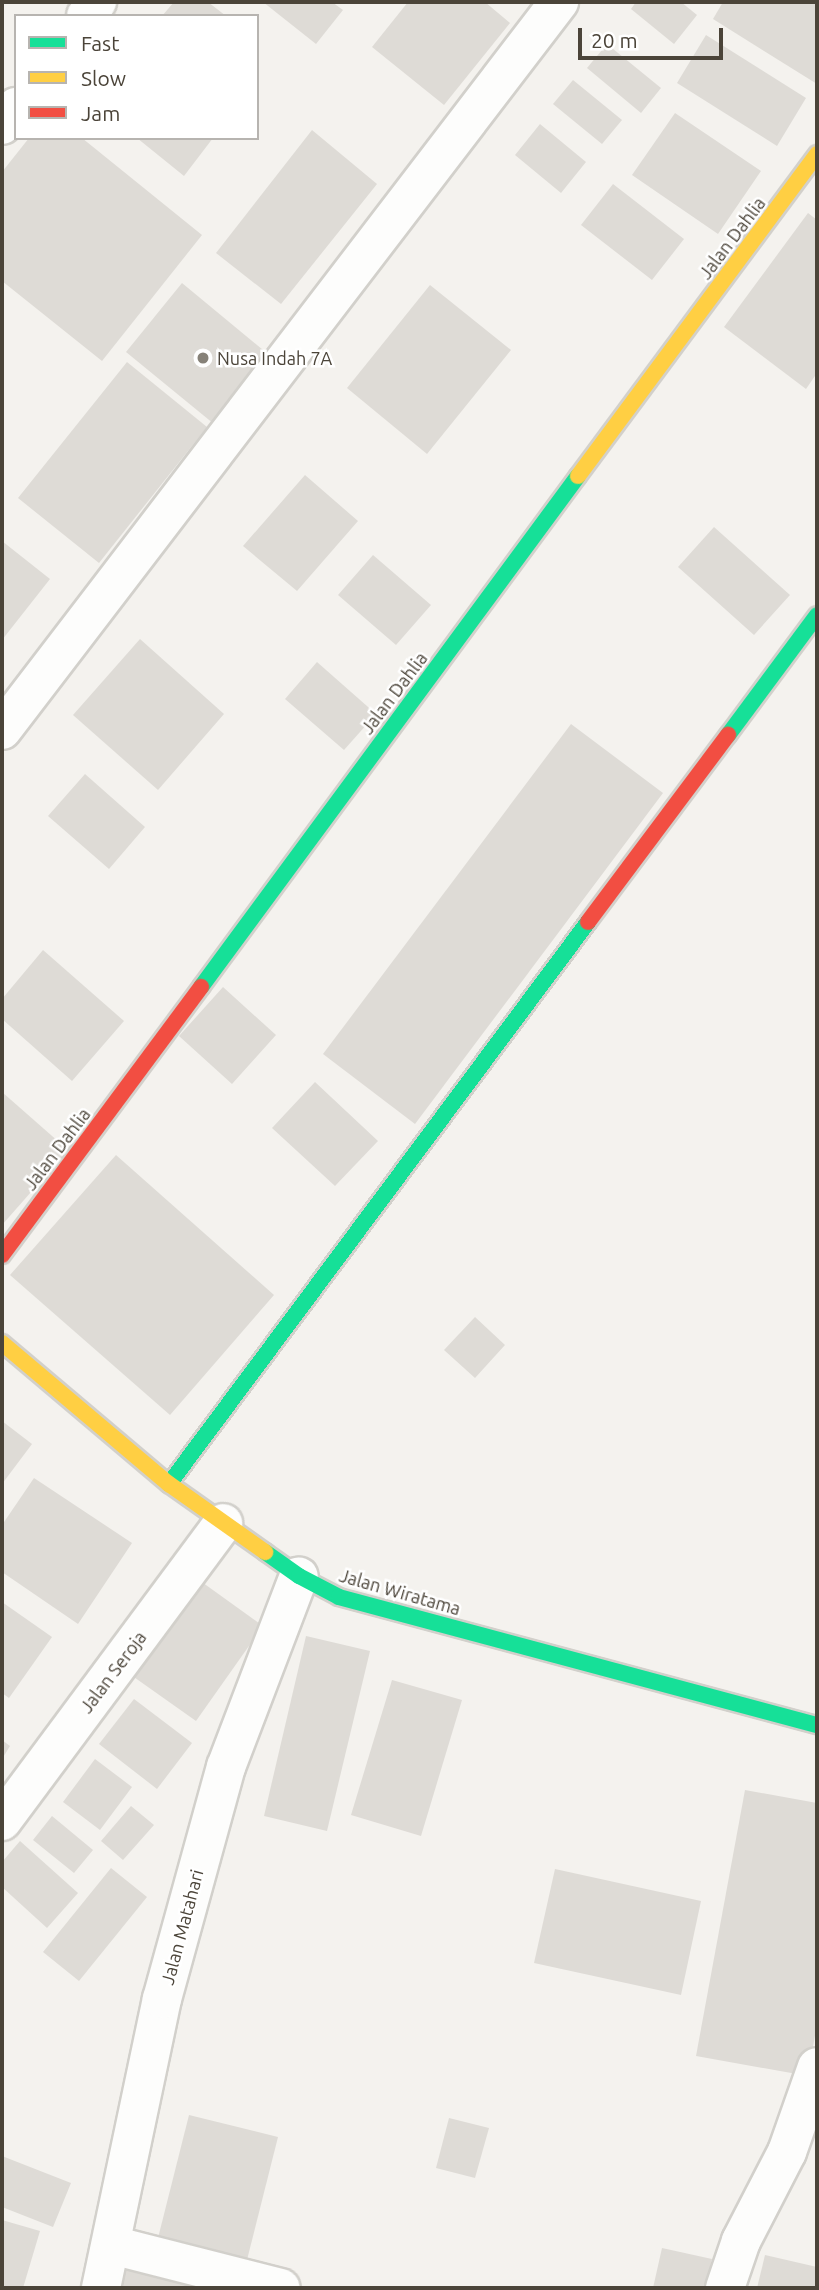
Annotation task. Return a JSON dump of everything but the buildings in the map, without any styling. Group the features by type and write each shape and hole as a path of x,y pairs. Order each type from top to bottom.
{"street":[{"path":"2,730 559,2"},
{"path":"2,125 14,110"},
{"name":"Jalan Dahlia","path":"2,1255 817,155"},
{"path":"169,1484 817,615"},
{"name":"Jalan Wiratama","path":"2,1343 169,1484 299,1576 339,1597 817,1726"},
{"name":"Jalan Seroja","path":"2,1821 223,1523"},
{"name":"Jalan Matahari","path":"101,2288 162,1999 222,1780 299,1576"},
{"path":"725,2288 741,2241 787,2152 817,2067"},
{"path":"112,2245 281,2288"}],"traffic: fast":[{"path":"201,987 578,476"},
{"path":"728,735 817,615"},
{"path":"169,1484 588,922"},
{"path":"265,1552 299,1576 339,1597 817,1725"}],"traffic: slow":[{"path":"578,476 817,154"},
{"path":"2,1343 169,1484 265,1552"}],"traffic: jam":[{"path":"588,922 728,735"},
{"path":"2,1255 201,987"}],"place":[{"name":"Nusa Indah 7A","path":"203,358"}]}
